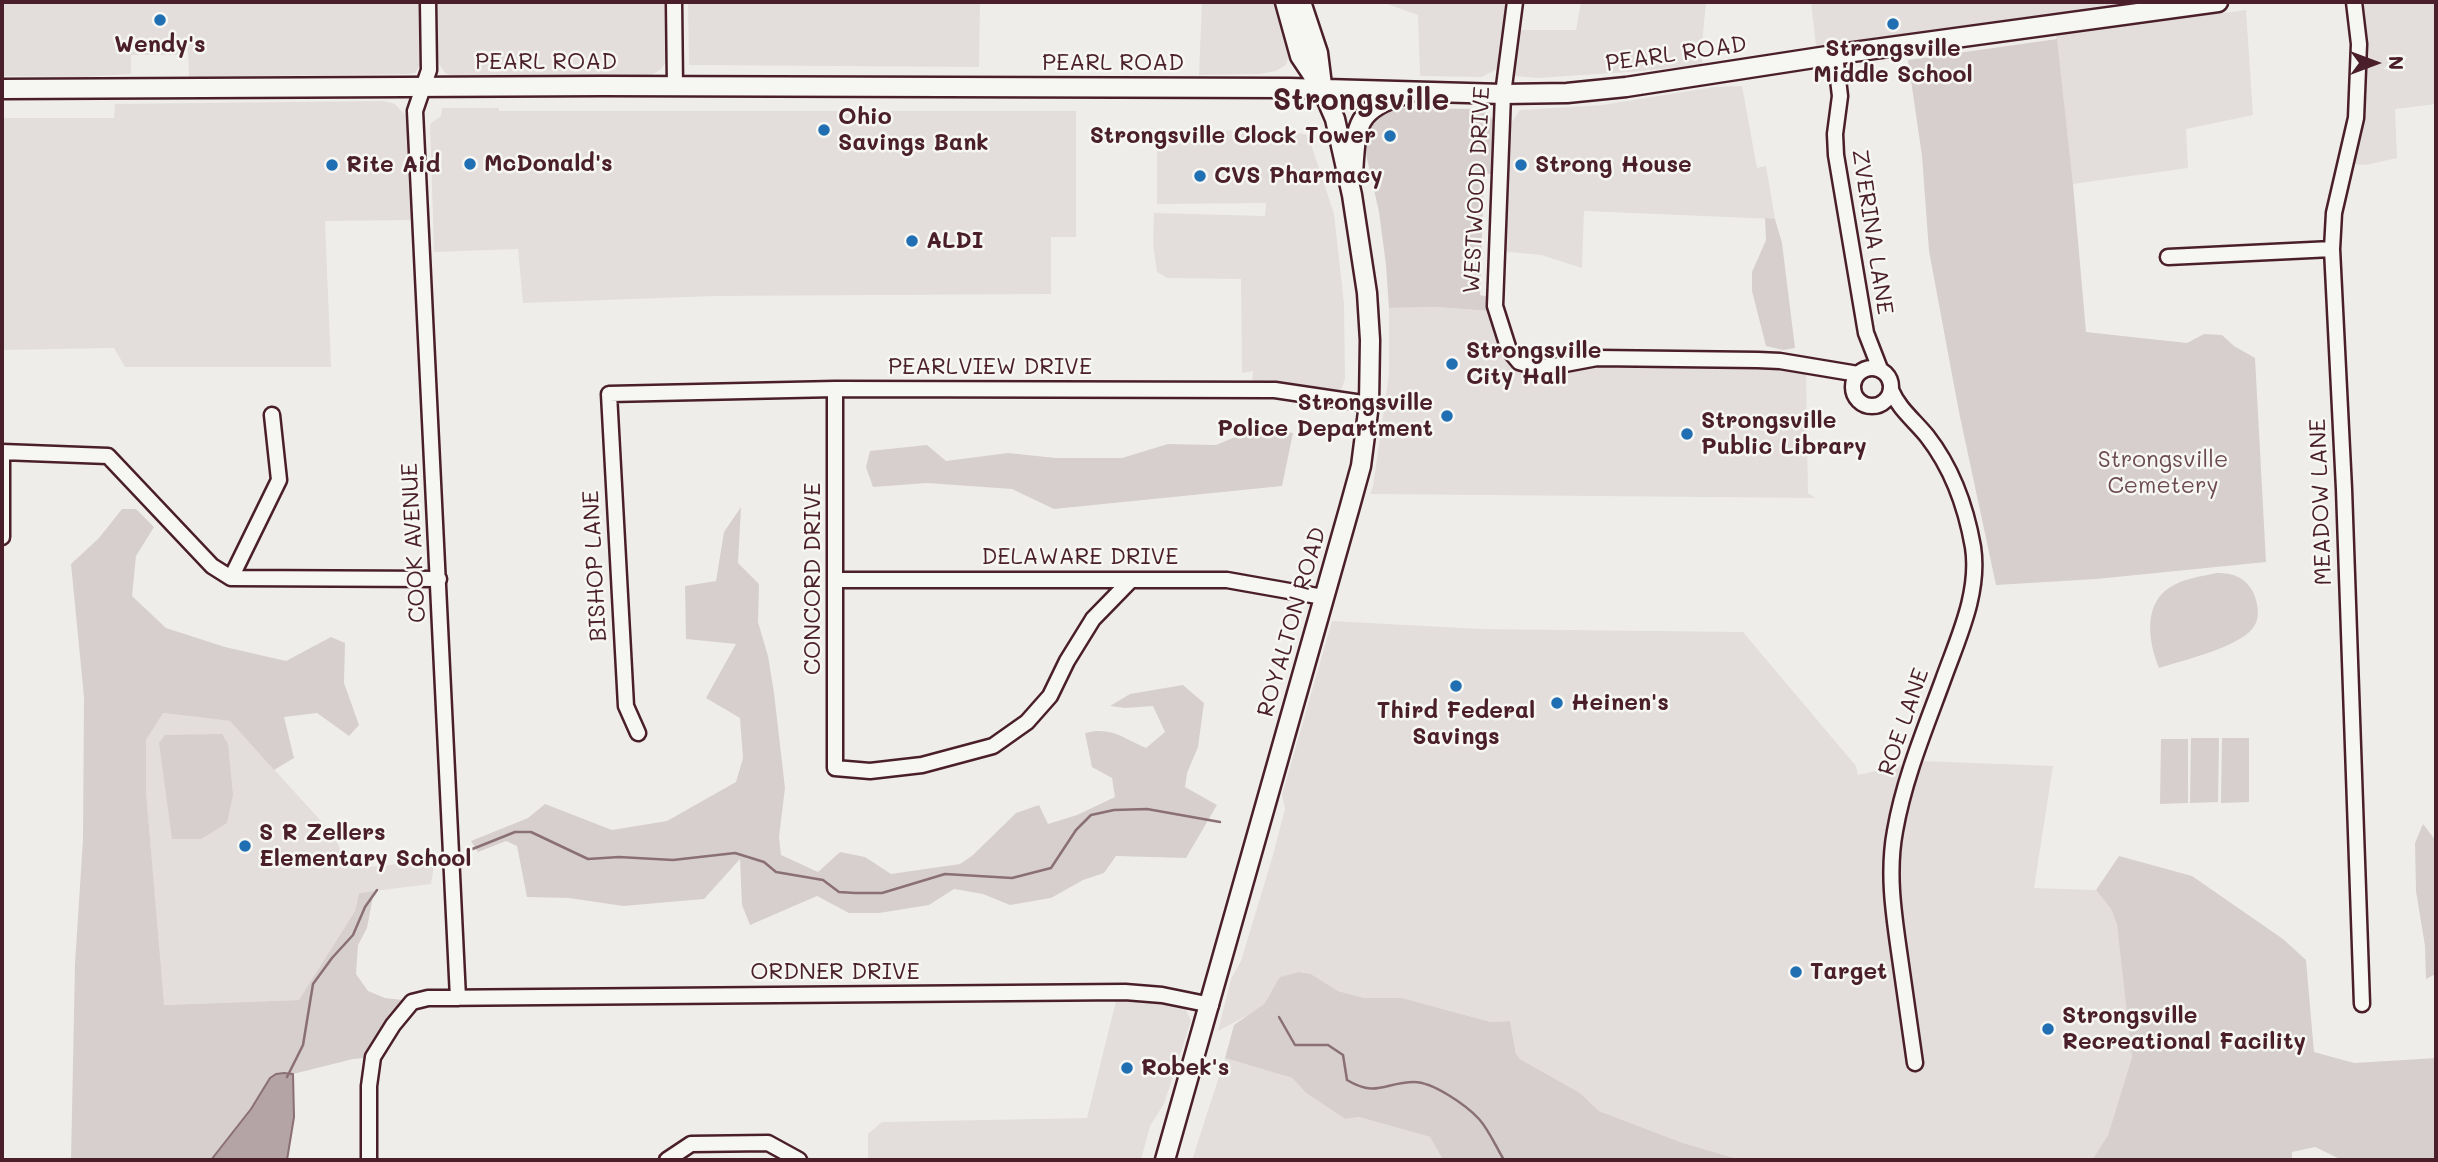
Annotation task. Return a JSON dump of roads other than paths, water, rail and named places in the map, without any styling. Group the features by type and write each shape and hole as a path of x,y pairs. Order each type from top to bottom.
{"main road":[{"name":"ROYALTON ROAD","path":"1166,1160 1361,466 1369,404 1369,317 1352,195 1335,119 1322,89 1300,57 1285,2"},
{"name":"ROYALTON ROAD","path":"1301,2 1318,53 1322,89"},
{"name":"PEARL ROAD","path":"2,89 675,86 1567,93 1626,87 2218,2"},
{"path":"1352,195 1361,121 1377,104 1414,91"}],"street":[{"name":"COOK AVENUE","path":"428,2 429,70 415,111 458,998"},
{"path":"674,2 675,86"},
{"name":"WESTWOOD DRIVE","path":"1515,2 1503,94 1495,306 1504,339 1514,357 1525,365 1542,368 1597,358 1774,360 1823,370 1860,372"},
{"name":"MEADOW LANE","path":"2354,2 2359,44 2356,118 2334,213 2332,249 2344,489 2362,1004"},
{"name":"ZVERINA LANE","path":"1835,55 1840,96 1835,134 1836,155 1866,333 1880,369"},
{"path":"2168,257 2332,249"},
{"name":"ZVERINA LANE","path":"1860,372 1866,333"},
{"path":"1876,406 1887,399 1891,390 1888,376 1880,369 1870,368 1860,372 1853,389 1859,401 1908,416"},
{"name":"WESTWOOD DRIVE","path":"1823,370 1853,389"},
{"name":"PEARLVIEW DRIVE","path":"609,394 835,389 1275,390 1369,404"},
{"name":"CONCORD DRIVE","path":"835,389 835,768 870,771 922,765 993,746 1027,722 1050,696 1067,661 1093,619 1131,580"},
{"name":"ROE LANE","path":"1891,390 1949,468 1964,511 1974,565 1972,594 1966,617 1920,741 1894,833 1891,862 1892,899 1915,1063"},
{"name":"BISHOP LANE","path":"609,394 626,706 638,733"},
{"path":"231,578 279,480 272,415"},
{"path":"2,537 2,452 108,456 212,566 231,578 439,579"},
{"name":"DELAWARE DRIVE","path":"835,580 1227,580 1323,597"},
{"name":"ORDNER DRIVE","path":"369,1160 369,1086 373,1057 393,1025 412,1002 428,998 1125,992 1162,995 1211,1005"},
{"path":"667,1160 691,1144 768,1143 799,1160"}],"waterway":[{"path":"470,850 515,832 531,832 588,859 619,857 673,860 735,853 764,862 776,872 823,880 839,892 882,893 945,874 1012,878 1051,868 1076,830 1091,815 1114,810 1147,809 1220,822"},
{"path":"287,1077 303,1045 313,984 353,935 365,907 377,890"},
{"path":"1279,1017 1295,1045 1328,1045 1343,1055 1347,1080 1357,1085 1374,1089 1414,1082 1449,1095 1479,1119 1504,1160"}],"place":[{"name":"Wendy's","path":"160,20"},
{"name":"Strongsville Middle School","path":"1893,24"},
{"name":"Ohio Savings Bank","path":"824,130"},
{"name":"Strongsville Clock Tower","path":"1390,136"},
{"name":"McDonald's","path":"470,164"},
{"name":"Rite Aid","path":"332,165"},
{"name":"Strong House","path":"1521,165"},
{"name":"CVS Pharmacy","path":"1200,176"},
{"name":"ALDI","path":"912,241"},
{"name":"Strongsville City Hall","path":"1452,364"},
{"name":"Strongsville Police Department","path":"1447,416"},
{"name":"Strongsville Public Library","path":"1687,434"},
{"name":"Third Federal Savings","path":"1456,686"},
{"name":"Heinen's","path":"1557,703"},
{"name":"S R Zellers Elementary School","path":"245,846"},
{"name":"Target","path":"1796,972"},
{"name":"Strongsville Recreational Facility","path":"2048,1029"},
{"name":"Robek's","path":"1127,1068"}],"district":[{"name":"Strongsville","path":"1361,101"}],"park label":[{"name":"Strongsville Cemetery","path":"2163,473"}]}
